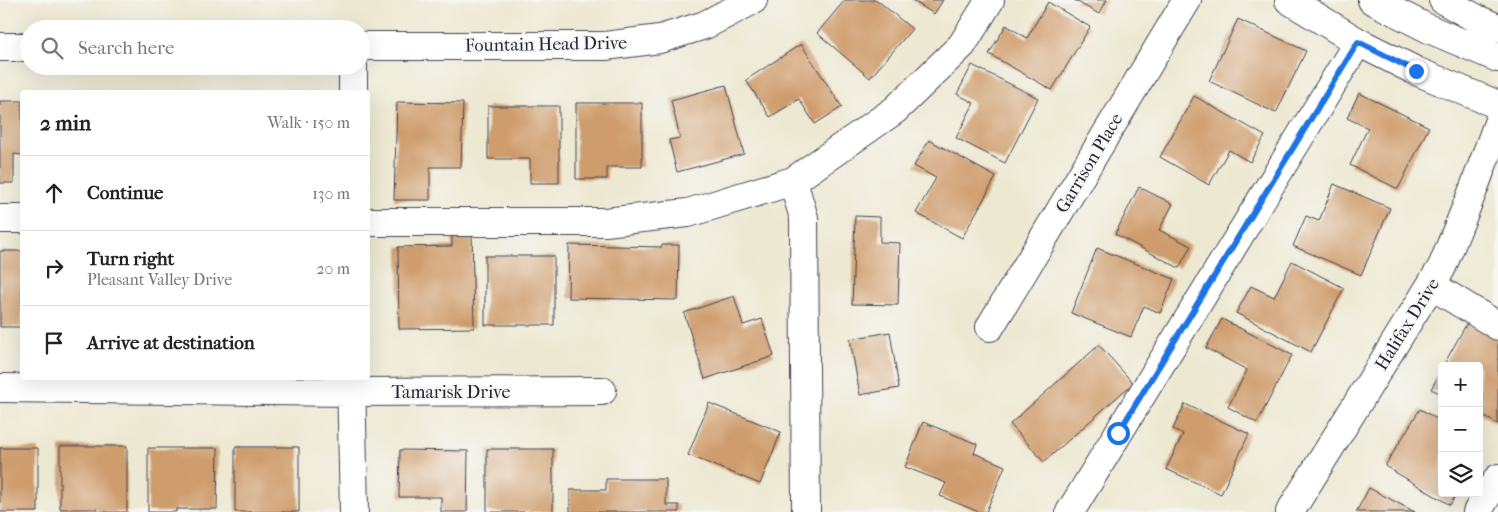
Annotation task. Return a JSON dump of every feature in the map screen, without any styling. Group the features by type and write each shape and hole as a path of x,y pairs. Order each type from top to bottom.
{"street":[{"name":"Fountain Head Drive","path":"370,46 605,46 660,39 705,25 753,0"},
{"path":"370,222 605,222 688,213 793,181 895,110 962,45 990,0"},
{"name":"Garrison Place","path":"990,327 1187,0"},
{"path":"1289,0 1358,42 1416,71 1498,105"},
{"path":"1372,0 1429,30 1498,58"},
{"path":"1443,0 1477,19 1498,28"},
{"path":"1070,512 1358,42"},
{"path":"0,47 20,47"},
{"path":"353,75 353,90"},
{"name":"Halifax Drive","path":"1290,512 1442,267 1498,123"},
{"path":"793,181 804,218 806,512"},
{"path":"0,219 20,219"},
{"path":"1431,285 1498,326"},
{"path":"351,385 354,512"},
{"name":"Tamarisk Drive","path":"0,388 351,385 602,391"},
{"path":"1477,512 1498,478"}],"building":[{"path":"845,0 877,0 912,29 870,78 817,33"},
{"path":"912,0 943,0 934,14"},
{"path":"1074,0 1107,0 1099,14"},
{"path":"1048,2 1090,27 1052,90 989,54 1006,25 1027,38"},
{"path":"1238,19 1306,51 1276,113 1209,81"},
{"path":"801,44 842,107 815,124 799,99 770,117 746,80"},
{"path":"972,65 1038,98 1005,163 956,138 974,103 957,94"},
{"path":"726,85 744,154 677,172 669,140 680,138 671,100"},
{"path":"1359,93 1429,127 1398,189 1350,165 1368,128 1347,118"},
{"path":"1194,96 1265,136 1250,162 1229,150 1209,185 1160,157"},
{"path":"0,101 20,101 20,155 14,154 14,183 0,183"},
{"path":"397,102 463,103 461,167 430,167 430,200 394,200"},
{"path":"576,103 642,103 642,167 607,167 607,179 576,179"},
{"path":"488,106 559,106 559,183 530,183 530,159 488,159"},
{"path":"929,140 996,177 962,238 916,213 936,178 914,166"},
{"path":"1334,184 1390,208 1361,275 1293,246 1306,216 1319,221"},
{"path":"1139,187 1173,204 1159,230 1191,246 1179,268 1115,234"},
{"path":"855,216 880,217 880,242 900,243 898,305 852,304"},
{"path":"452,231 472,231 474,328 399,329 398,247 452,246"},
{"path":"569,245 662,247 662,245 679,245 678,300 568,298"},
{"path":"1097,248 1174,279 1160,313 1144,306 1131,337 1071,313"},
{"path":"0,251 20,251 20,327 0,327"},
{"path":"485,256 554,256 554,325 485,325"},
{"path":"1292,261 1344,288 1311,352 1236,313 1251,286 1274,297"},
{"path":"734,296 743,325 762,319 774,356 705,379 684,313"},
{"path":"1222,319 1292,355 1257,423 1228,407 1247,370 1206,348"},
{"path":"1467,323 1498,339 1498,424 1483,416 1483,362 1445,362"},
{"path":"890,332 899,388 860,395 850,339"},
{"path":"1099,345 1133,383 1044,462 1010,424"},
{"path":"1438,376 1438,392 1431,389"},
{"path":"709,403 781,432 760,484 688,455"},
{"path":"1185,404 1249,434 1221,494 1166,469 1183,434 1173,429"},
{"path":"1420,409 1438,420 1438,497 1455,497 1450,505 1385,466"},
{"path":"923,422 977,444 974,453 1005,466 986,512 979,512 940,496 946,483 905,467"},
{"path":"60,446 127,446 127,512 97,512 97,509 60,509"},
{"path":"235,447 299,447 299,512 235,512"},
{"path":"0,448 38,448 38,512 0,512"},
{"path":"148,448 218,448 217,509 176,509 176,512 148,512"},
{"path":"487,449 553,449 553,512 487,512"},
{"path":"400,450 468,451 467,512 441,512 441,497 399,497"},
{"path":"606,479 666,479 666,505 679,505 679,512 570,512 570,490 606,490"},
{"path":"1369,488 1415,512 1356,512"}],"route":[{"path":"1118,433 1358,42 1416,71"}]}
